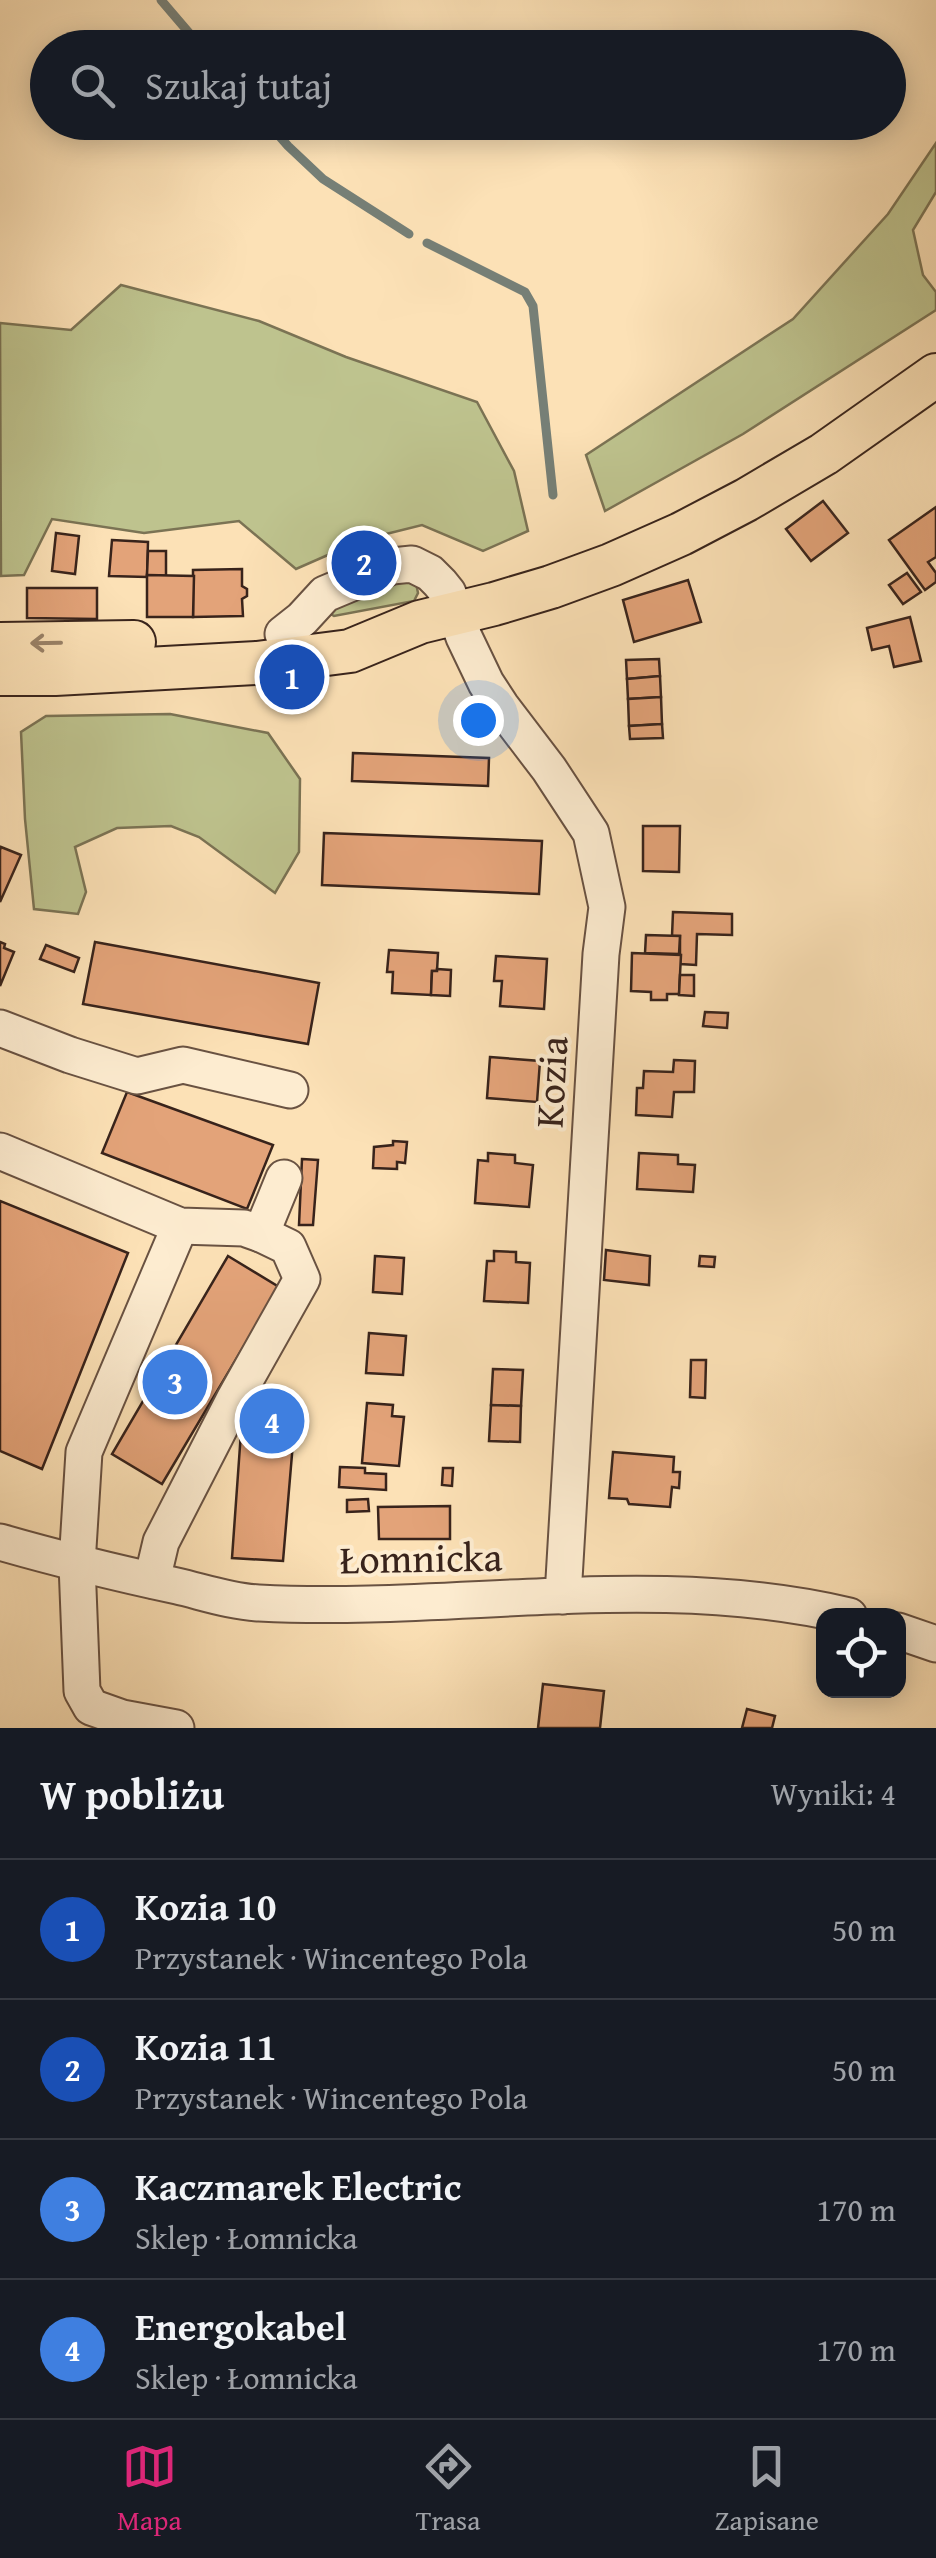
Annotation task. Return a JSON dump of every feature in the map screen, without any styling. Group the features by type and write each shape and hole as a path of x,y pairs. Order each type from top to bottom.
{"main road":[{"path":"0,674 55,674 265,644 355,623 437,618 552,587 681,534 746,500 824,454 936,375"},
{"path":"0,644 265,644"}],"street":[{"name":"Kozia","path":"265,644 302,619 325,594 392,566 412,564 430,573 448,593 437,618 549,769 591,834 607,907 563,1596"},
{"path":"0,1028 70,1056 137,1076 183,1065 290,1090"},
{"path":"0,1151 180,1226 244,1228 261,1234 288,1247 302,1279 161,1542 152,1580"},
{"path":"261,1234 284,1178"},
{"path":"176,1728 122,1718 91,1707 82,1691 77,1564 84,1452 180,1226"},
{"name":"Łomnicka","path":"0,1542 77,1564 255,1603 714,1596 816,1609"},
{"path":"906,1634 936,1644"}],"green space":[{"path":"936,143 936,192 913,230 923,275 936,292 936,310 743,434 605,511 586,455 793,319 888,214"},
{"path":"121,285 259,321 346,357 477,402 514,471 528,531 483,551 422,525 362,540 296,569 239,521 144,533 52,519 24,575 1,576 0,323 71,330"},
{"path":"404,579 416,583 418,593 414,601 334,616 329,613 330,605"},
{"path":"170,714 268,733 300,779 299,852 275,893 199,837 171,826 117,828 75,847 86,892 78,914 34,909 21,732 46,716"}],"building":[{"path":"823,501 848,533 811,561 786,529"},
{"path":"936,507 936,557 928,562 936,573 936,582 925,590 889,540"},
{"path":"56,533 79,536 75,574 52,571"},
{"path":"112,540 148,542 147,577 109,576"},
{"path":"148,551 166,551 166,576 147,575"},
{"path":"242,569 242,586 247,589 247,596 242,599 243,616 193,617 193,570"},
{"path":"907,573 921,592 903,604 889,585"},
{"path":"147,575 194,576 193,617 147,617"},
{"path":"688,580 701,622 634,642 623,600"},
{"path":"27,588 97,588 97,619 27,618"},
{"path":"910,617 921,661 894,667 889,646 872,650 867,628"},
{"path":"659,659 660,676 627,679 626,660"},
{"path":"660,676 661,697 628,699 627,679"},
{"path":"293,691 294,699 274,701 274,693"},
{"path":"661,697 662,724 629,726 628,699"},
{"path":"662,724 663,738 630,739 629,726"},
{"path":"353,753 489,758 488,786 352,781"},
{"path":"643,826 680,826 679,872 643,871"},
{"path":"324,833 542,841 539,894 322,885"},
{"path":"1,847 21,855 0,902 0,850"},
{"path":"673,912 732,914 732,935 697,934 696,965 680,964 680,936 672,936"},
{"path":"646,935 680,936 679,954 645,953"},
{"path":"0,942 14,952 0,986"},
{"path":"95,942 319,983 308,1044 83,1004"},
{"path":"46,945 79,958 74,972 40,959"},
{"path":"389,950 438,953 431,995 392,993 393,972 387,972"},
{"path":"632,953 681,955 679,994 667,994 667,1000 651,1000 651,992 631,991"},
{"path":"496,956 547,959 544,1009 500,1006 502,981 494,981"},
{"path":"451,970 450,996 431,995 432,971"},
{"path":"680,975 694,975 694,996 679,995"},
{"path":"705,1012 728,1013 727,1028 703,1026"},
{"path":"490,1057 540,1061 537,1102 487,1098"},
{"path":"674,1060 695,1061 694,1092 674,1092 672,1117 636,1115 637,1088 643,1088 644,1071 673,1072"},
{"path":"127,1092 273,1145 247,1209 102,1153"},
{"path":"393,1141 407,1142 405,1163 397,1162 397,1169 373,1168 374,1147 393,1145"},
{"path":"488,1153 515,1155 515,1163 533,1165 529,1207 475,1203 478,1160 488,1161"},
{"path":"639,1153 678,1155 678,1164 695,1165 693,1192 637,1189"},
{"path":"302,1159 318,1160 313,1225 299,1225"},
{"path":"0,1201 128,1253 42,1469 0,1451"},
{"path":"606,1250 650,1256 649,1285 604,1280"},
{"path":"494,1251 516,1252 516,1262 530,1263 528,1303 484,1301 487,1261 494,1261"},
{"path":"228,1256 279,1287 162,1484 112,1454"},
{"path":"375,1256 404,1258 402,1294 373,1292"},
{"path":"700,1256 715,1257 714,1267 699,1266"},
{"path":"369,1333 406,1336 403,1375 366,1373"},
{"path":"691,1360 706,1360 705,1398 690,1397"},
{"path":"493,1369 523,1370 521,1406 491,1405"},
{"path":"367,1403 393,1405 392,1416 404,1417 399,1466 362,1463"},
{"path":"243,1404 296,1407 283,1561 232,1558"},
{"path":"491,1405 521,1406 520,1442 489,1441"},
{"path":"613,1452 674,1457 673,1472 680,1472 679,1488 672,1487 670,1507 629,1504 627,1499 609,1498"},
{"path":"340,1467 386,1474 386,1490 339,1487"},
{"path":"443,1468 453,1468 452,1486 442,1485"},
{"path":"368,1499 369,1511 347,1512 347,1500"},
{"path":"450,1506 450,1539 379,1539 378,1507"},
{"path":"543,1684 604,1691 600,1728 538,1728"},
{"path":"747,1709 775,1716 772,1728 742,1728"}],"waterway":[{"path":"161,0 187,30"},
{"path":"283,140 323,179 409,234"},
{"path":"427,243 525,292 533,306 553,495"}],"place":[{"name":"Kozia 11","path":"364,563"},
{"name":"Kozia 10","path":"292,677"},
{"name":"Kaczmarek Electric","path":"175,1382"},
{"name":"Energokabel","path":"272,1421"}]}
